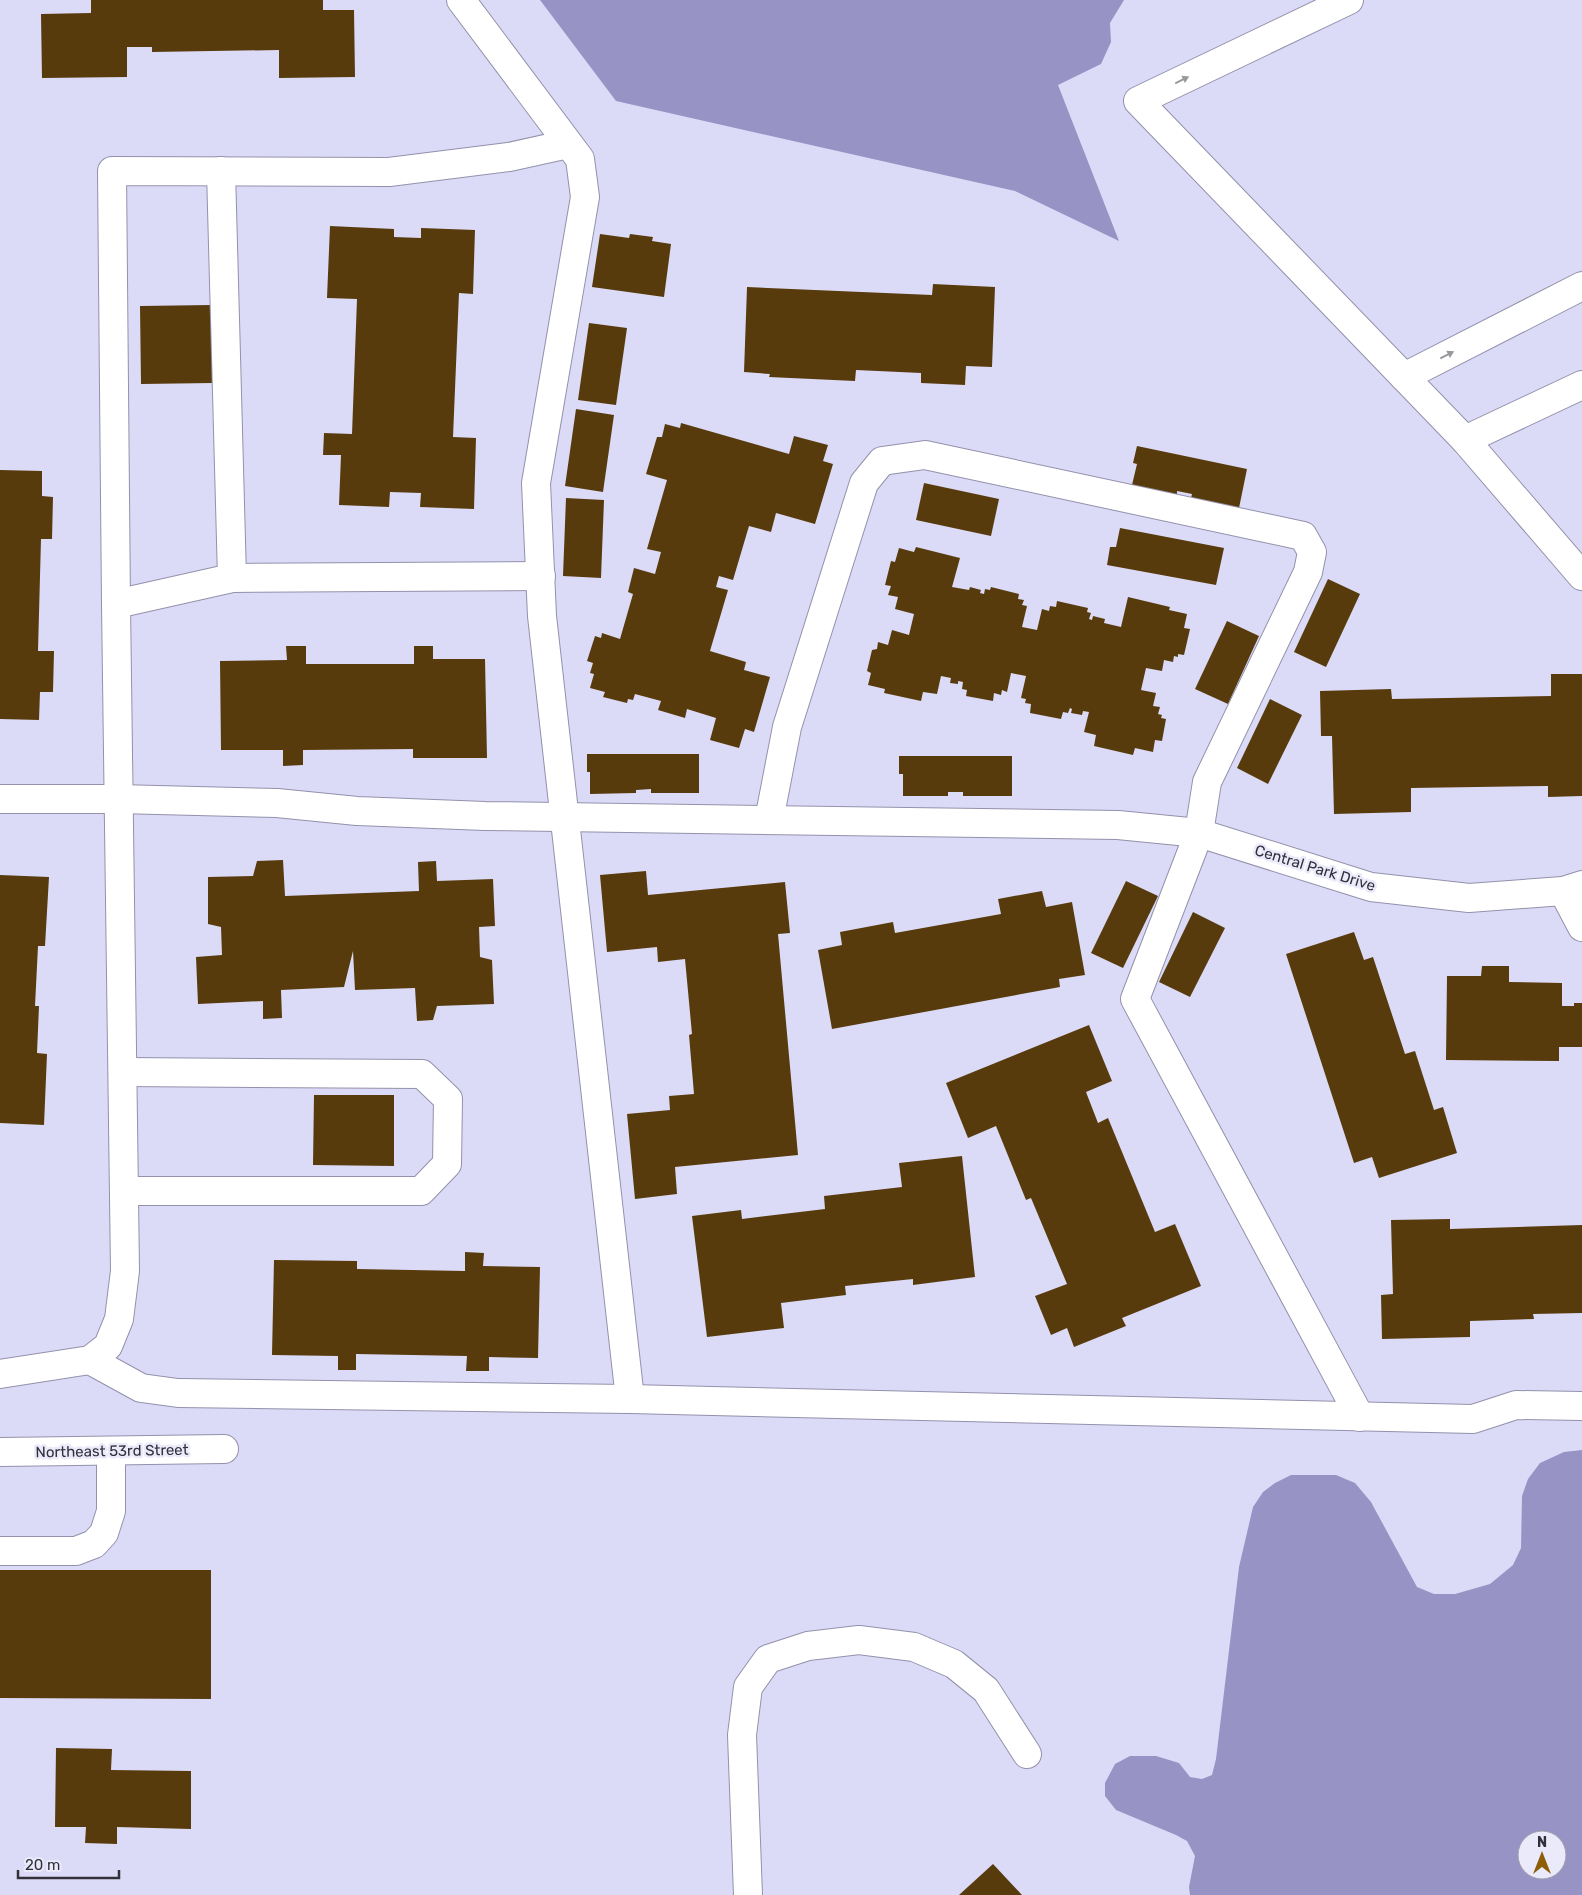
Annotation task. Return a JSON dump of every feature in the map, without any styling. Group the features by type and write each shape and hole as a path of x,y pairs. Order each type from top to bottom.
{"street":[{"path":"461,0 580,160 586,198 536,483 542,616 630,1399"},
{"path":"1349,0 1138,101 1465,440 1582,576"},
{"path":"0,1374 90,1360 108,1346 119,1319 125,1271 112,171 389,172 509,157 568,144"},
{"path":"221,171 232,578"},
{"path":"1404,377 1582,286"},
{"path":"1465,440 1582,385"},
{"path":"769,820 787,727 864,483 882,461 924,455 1303,536 1312,552 1308,572 1207,782 1199,833 1135,999 1360,1417"},
{"path":"116,604 232,578 541,576"},
{"name":"Central Park Drive","path":"0,799 118,799 277,803 358,811 485,816 1118,825 1199,833 1371,887 1469,898 1572,888"},
{"path":"1572,888 1582,927"},
{"path":"123,1072 422,1074 448,1099 446,1164 421,1191 124,1191"},
{"path":"90,1360 141,1388 178,1392 630,1399 1473,1419 1516,1405 1582,1406"},
{"name":"Northeast 53rd Street","path":"0,1452 224,1449"},
{"path":"0,1551 76,1551 94,1544 104,1533 111,1511 111,1451"},
{"path":"748,1895 742,1735 748,1686 768,1659 808,1646 859,1640 914,1647 954,1664 986,1690 1027,1754"}],"shaded area":[{"path":"540,0 1124,0 1110,23 1111,42 1101,64 1058,85 1119,241 1015,191 616,101"},
{"path":"1582,1450 1582,1895 1190,1895 1189,1887 1195,1856 1187,1841 1116,1810 1105,1796 1105,1783 1115,1764 1130,1756 1156,1756 1179,1763 1190,1777 1202,1779 1212,1775 1216,1759 1239,1567 1253,1507 1263,1492 1291,1475 1336,1475 1355,1483 1371,1502 1417,1587 1434,1594 1455,1594 1490,1584 1513,1565 1521,1548 1522,1496 1528,1479 1540,1463 1564,1452"}],"building":[{"path":"91,0 323,0 323,10 354,10 355,77 279,78 279,50 152,52 152,47 127,47 127,77 42,78 41,14 91,13"},
{"path":"330,226 394,229 394,237 421,238 421,228 475,230 473,294 459,293 453,437 476,438 474,509 420,507 421,493 390,492 389,507 339,505 341,455 323,455 324,433 352,434 357,299 327,298"},
{"path":"600,234 629,238 630,234 653,237 652,241 671,244 664,297 592,287"},
{"path":"933,284 995,287 992,367 966,366 965,385 921,383 921,373 856,370 855,381 769,377 770,374 744,372 747,287 932,295"},
{"path":"211,305 213,383 141,384 140,306"},
{"path":"589,323 627,328 616,405 578,400"},
{"path":"576,409 614,415 603,492 565,486"},
{"path":"681,423 789,454 794,436 828,445 823,461 833,464 815,524 776,513 771,532 749,526 733,580 719,576 716,587 728,590 710,651 746,662 744,670 770,677 754,732 745,729 739,748 710,740 716,718 687,709 685,718 658,710 661,701 635,694 633,700 628,699 627,703 603,697 605,692 590,688 594,674 590,673 593,663 587,661 595,636 601,638 602,633 620,639 633,594 628,592 634,568 655,574 661,552 647,549 667,480 646,474 657,437 662,437 665,424 680,428"},
{"path":"1137,446 1247,469 1239,508 1191,498 1192,494 1177,491 1177,495 1132,485 1137,464 1133,463"},
{"path":"0,470 42,471 42,496 53,497 52,539 41,539 38,651 54,651 53,692 40,692 39,720 0,719"},
{"path":"924,483 999,499 991,536 916,520"},
{"path":"566,498 604,500 601,578 563,576"},
{"path":"1120,528 1224,548 1216,585 1107,565 1110,547 1116,547"},
{"path":"916,547 960,558 952,587 969,590 970,587 981,590 980,593 984,594 985,589 990,590 991,587 1019,594 1018,599 1024,600 1022,605 1027,606 1022,627 1037,630 1042,609 1049,611 1050,606 1056,607 1057,601 1088,608 1087,612 1091,613 1089,619 1092,620 1093,616 1105,619 1104,623 1121,627 1128,597 1170,607 1169,610 1187,614 1184,628 1190,629 1184,655 1178,654 1178,657 1174,656 1173,662 1164,660 1162,671 1146,668 1141,690 1156,693 1153,706 1160,707 1158,714 1162,715 1161,718 1166,719 1162,741 1155,740 1153,752 1135,748 1133,755 1094,746 1096,735 1084,732 1089,712 1083,711 1082,715 1071,713 1072,709 1070,708 1068,713 1063,712 1061,719 1030,713 1031,704 1025,703 1026,699 1021,698 1026,676 1011,673 1007,692 1002,690 1001,695 994,693 993,701 966,696 967,690 962,689 963,682 958,681 958,684 950,683 951,678 941,676 937,694 923,692 921,701 884,693 885,689 868,685 871,673 867,671 872,650 877,649 878,642 888,645 892,630 909,635 914,614 895,609 898,597 888,595 891,586 885,585 891,561 895,562 899,548 914,552"},
{"path":"1328,579 1360,594 1326,667 1294,652"},
{"path":"1227,621 1259,636 1228,704 1195,689"},
{"path":"286,646 306,646 306,664 414,664 414,646 433,646 433,659 485,659 487,758 413,758 413,749 303,750 303,765 283,766 283,750 221,750 220,661 287,660"},
{"path":"1551,674 1582,674 1582,796 1548,797 1548,786 1411,788 1411,812 1334,814 1332,736 1321,736 1320,691 1391,689 1392,699 1551,696"},
{"path":"1270,699 1302,715 1268,784 1237,768"},
{"path":"587,754 699,754 699,793 651,793 651,789 636,790 636,793 590,794 590,772 587,772"},
{"path":"899,756 1012,756 1012,796 963,796 963,792 948,792 948,796 903,796 903,774 899,774"},
{"path":"283,860 285,896 419,891 418,862 436,861 437,881 493,879 495,926 479,927 480,957 492,960 494,1004 437,1006 433,1020 417,1021 415,988 355,990 353,951 344,987 281,990 282,1018 263,1019 263,1001 198,1004 196,957 222,955 221,927 208,924 208,877 253,876 257,861"},
{"path":"646,871 648,895 785,882 790,933 778,934 798,1155 675,1167 677,1194 635,1199 627,1114 670,1110 669,1096 694,1094 689,1035 692,1034 685,959 658,962 657,947 607,952 600,875"},
{"path":"0,875 49,877 45,946 38,946 35,1006 39,1006 37,1053 47,1054 44,1125 0,1123"},
{"path":"1126,881 1158,896 1123,968 1091,953"},
{"path":"1042,891 1046,907 1072,902 1085,975 1059,979 1060,987 832,1029 818,950 842,945 840,932 893,922 895,933 1001,914 998,899"},
{"path":"1193,912 1225,928 1190,997 1159,982"},
{"path":"1354,932 1364,960 1373,957 1405,1054 1415,1051 1434,1110 1443,1107 1457,1153 1379,1178 1372,1157 1354,1163 1286,954"},
{"path":"1482,966 1509,966 1509,982 1562,983 1562,1006 1574,1006 1574,1003 1582,1003 1582,1047 1559,1047 1559,1061 1446,1060 1447,976 1481,976"},
{"path":"1089,1025 1112,1081 1086,1092 1098,1123 1108,1118 1155,1232 1175,1224 1201,1286 1122,1318 1126,1326 1074,1347 1067,1328 1051,1335 1035,1296 1067,1284 1031,1198 1026,1200 996,1126 968,1138 946,1083"},
{"path":"314,1095 394,1095 394,1166 313,1165"},
{"path":"962,1156 975,1277 913,1285 913,1279 845,1286 846,1295 781,1303 784,1328 707,1337 692,1216 741,1210 742,1219 825,1209 824,1196 902,1187 899,1163"},
{"path":"1450,1219 1450,1229 1582,1225 1582,1313 1533,1314 1534,1319 1470,1321 1470,1337 1382,1339 1381,1295 1393,1294 1391,1220"},
{"path":"465,1252 484,1253 483,1266 540,1267 538,1358 489,1357 489,1371 466,1371 467,1356 356,1354 356,1370 338,1370 338,1356 272,1355 274,1260 357,1261 357,1269 465,1271"},
{"path":"0,1570 211,1570 211,1699 0,1698"},
{"path":"56,1748 112,1749 111,1770 191,1771 191,1829 117,1827 117,1844 85,1843 86,1827 55,1827"},
{"path":"993,1864 1022,1895 959,1895"}]}
